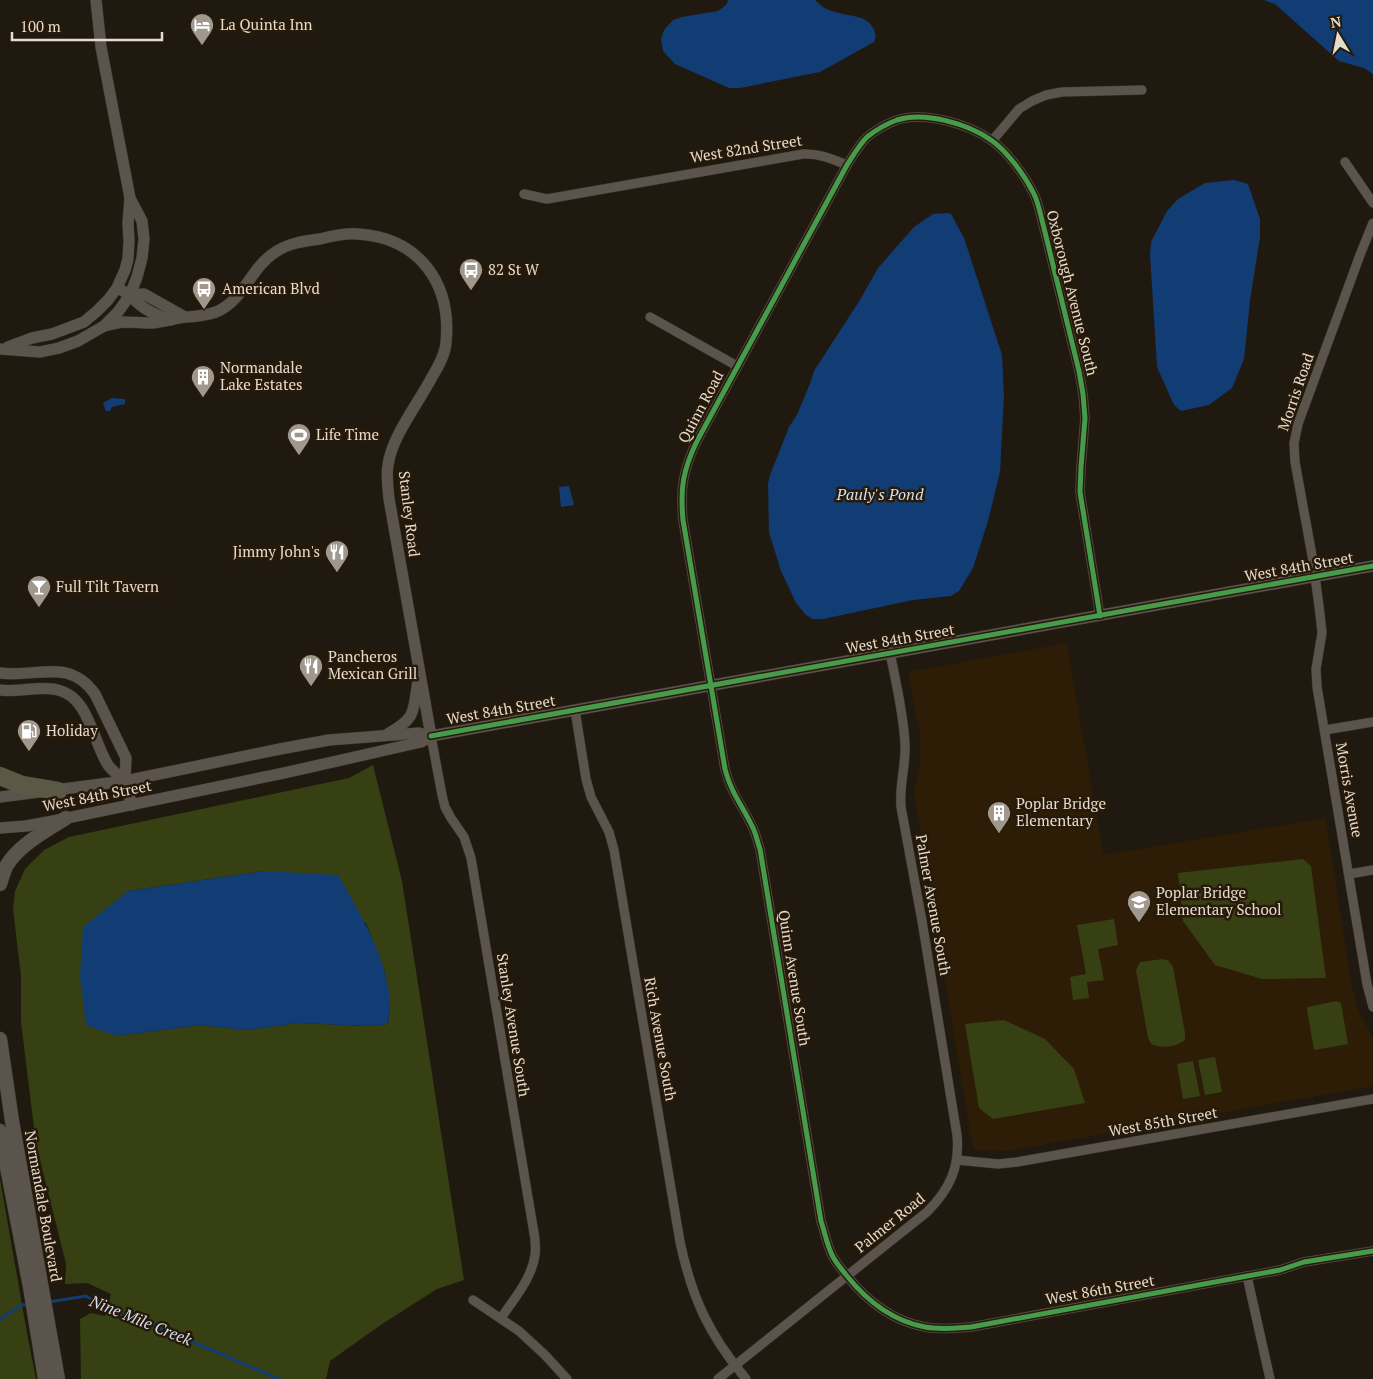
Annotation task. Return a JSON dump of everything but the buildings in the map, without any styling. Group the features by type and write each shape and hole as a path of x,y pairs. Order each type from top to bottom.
{"highway":[{"path":"0,776 22,785 58,790"}],"main road":[{"path":"0,884 7,865 16,854 34,839 66,818"},
{"name":"Normandale Boulevard","path":"0,1039 41,1321 45,1379"},
{"name":"Normandale Boulevard","path":"0,1131 35,1286"},
{"name":"Normandale Boulevard","path":"41,1321 58,1379"}],"street":[{"path":"2,348 32,338 52,334 84,322 97,312 118,288 128,259 130,198 98,26 96,0"},
{"path":"847,165 866,138 880,127 898,120 915,117 936,119 956,124 992,141 1019,109 1046,95 1062,92 1142,90"},
{"name":"Oxborough Avenue South","path":"992,141 1011,159 1024,176 1034,195 1041,216 1079,371 1085,418 1080,492 1100,616"},
{"name":"West 82nd Street","path":"524,194 546,199 813,153 847,165"},
{"path":"1345,162 1373,203"},
{"name":"Quinn Road","path":"711,685 681,500 688,460 847,165"},
{"path":"2,348 40,352 59,348 78,341 104,326 118,312 130,295 140,267 144,239 142,222 130,198"},
{"name":"Morris Road","path":"1315,576 1295,462 1294,443 1298,424 1373,223"},
{"name":"Stanley Road","path":"185,317 202,316 219,311 241,291 264,261 273,253 284,247 303,242 357,234 391,240 408,249 419,258 434,277 446,308 448,327 446,346 438,366 398,436 391,451 388,464 389,499 431,736"},
{"path":"118,288 130,295 140,305 163,318 173,320"},
{"path":"130,295 144,294 185,317"},
{"path":"104,326 122,322 151,323 185,317"},
{"path":"650,317 737,366"},
{"name":"West 84th Street","path":"0,828 26,826 284,773 421,742 431,736 1373,566"},
{"name":"Morris Avenue","path":"1315,576 1322,633 1316,669 1317,687 1367,984 1373,1006"},
{"name":"Palmer Avenue South","path":"890,653 905,733 905,759 900,795 957,1135 957,1160"},
{"path":"385,735 402,726 411,717 420,671"},
{"path":"0,673 61,672 72,674 89,686 95,694 126,758 125,781 132,805"},
{"name":"Quinn Avenue South","path":"711,685 729,783 753,828 760,849 821,1221 833,1258 847,1275"},
{"path":"0,690 13,691 50,688 71,694 82,709 109,766 125,781"},
{"name":"Rich Avenue South","path":"575,710 586,779 591,797 609,832 614,850 686,1270 706,1323 746,1379"},
{"path":"1325,730 1373,722"},
{"name":"West 84th Street","path":"0,797 125,781 320,742 419,733 431,736"},
{"name":"Stanley Avenue South","path":"431,736 445,807 450,818 464,837 471,858 535,1239 536,1254 532,1269 501,1318"},
{"path":"1349,874 1373,870"},
{"name":"West 85th Street","path":"957,1160 998,1164 1017,1162 1373,1099"},
{"name":"Palmer Road","path":"847,1275 927,1212 938,1201 947,1189 957,1160"},
{"name":"West 86th Street","path":"847,1275 863,1294 881,1309 902,1320 924,1327 948,1329 971,1327 1280,1270 1304,1262 1373,1251"},
{"path":"718,1379 847,1275"},
{"path":"1247,1276 1270,1379"},
{"path":"473,1300 519,1331 567,1379"}],"shaded area":[{"name":"Poplar Bridge Elementary School","path":"1067,643 1103,855 1325,818 1353,991 1359,1012 1373,1038 1373,1086 1008,1151 975,1150 971,1139 914,793 920,765 920,735 908,672"}],"green space":[{"path":"373,765 402,881 464,1280 437,1289 382,1324 330,1361 326,1379 81,1379 80,1319 91,1313 105,1316 111,1294 87,1283 65,1284 66,1264 36,1144 21,1022 21,976 13,909 15,891 25,869 44,850 69,837 349,778","holes":["265,871 366,923 385,972 390,1006 388,1024 368,1026 298,1023 246,1030 200,1025 117,1036 128,891"]},
{"path":"1303,859 1311,866 1326,978 1262,979 1215,965 1183,921 1178,873"},
{"path":"1114,919 1118,945 1098,949 1104,980 1087,982 1089,998 1073,1000 1070,977 1086,974 1077,925"},
{"path":"1163,959 1169,961 1173,967 1185,1033 1185,1040 1173,1046 1164,1047 1151,1044 1148,1038 1136,970 1140,962"},
{"path":"1336,1001 1341,1003 1348,1044 1314,1050 1308,1007"},
{"path":"1004,1020 1045,1039 1074,1069 1085,1103 993,1119 979,1108 965,1024"},
{"path":"1215,1057 1222,1092 1205,1095 1198,1060"},
{"path":"1193,1061 1200,1096 1183,1099 1177,1064"},
{"path":"0,1179 27,1333 36,1379 0,1379"}],"water":[{"path":"728,0 815,0 829,10 856,16 866,21 874,30 875,39 874,42 820,72 740,88 729,88 675,64 663,51 661,39 664,30 673,20 718,11 727,4"},
{"path":"1264,0 1373,0 1373,74 1364,68 1339,61 1275,4"},
{"path":"1234,180 1248,184 1260,219 1260,237 1250,300 1244,359 1232,388 1209,405 1181,411 1174,405 1157,367 1150,254 1151,242 1167,211 1178,199 1205,183"},
{"name":"Pauly's Pond","path":"933,214 951,214 964,238 1002,355 1004,396 1000,472 988,521 973,568 959,591 951,596 913,600 823,619 812,619 796,603 781,571 769,532 768,484 770,475 814,371 860,300 878,268 914,227"},
{"path":"112,398 125,399 125,404 112,407 110,411 106,411 103,403"},
{"path":"569,486 574,505 561,507 559,487"},
{"path":"265,871 338,875 364,921 379,954 388,988 390,1005 388,1024 368,1026 298,1023 246,1030 200,1025 117,1036 86,1025 80,977 83,927 128,891"}],"waterway":[{"name":"Nine Mile Creek","path":"49,1302 86,1296 107,1309 149,1323 279,1379"},
{"name":"Nine Mile Creek","path":"0,1319 22,1305 30,1304"}],"cycle path":[{"path":"1100,616 1080,492 1085,418 1083,394 1079,371 1035,196 1016,165 997,145 982,134 959,124 933,118 920,117 897,120 881,127 867,137 847,165 697,441 688,461 682,489 683,520 725,769 727,777 753,829 760,849 821,1221 831,1253 838,1265 863,1294 882,1309 913,1324 943,1329 971,1327 1280,1270 1304,1262 1373,1251"},
{"path":"431,736 1373,566"}],"place":[{"name":"La Quinta Inn","path":"202,46"},
{"name":"82 St W","path":"471,291"},
{"name":"American Blvd","path":"204,310"},
{"name":"Normandale Lake Estates","path":"203,398"},
{"name":"Life Time","path":"299,456"},
{"name":"Jimmy John's","path":"337,573"},
{"name":"Full Tilt Tavern","path":"39,608"},
{"name":"Pancheros Mexican Grill","path":"311,687"},
{"name":"Holiday","path":"29,752"},
{"name":"Poplar Bridge Elementary","path":"999,834"},
{"name":"Poplar Bridge Elementary School","path":"1139,923"}]}
